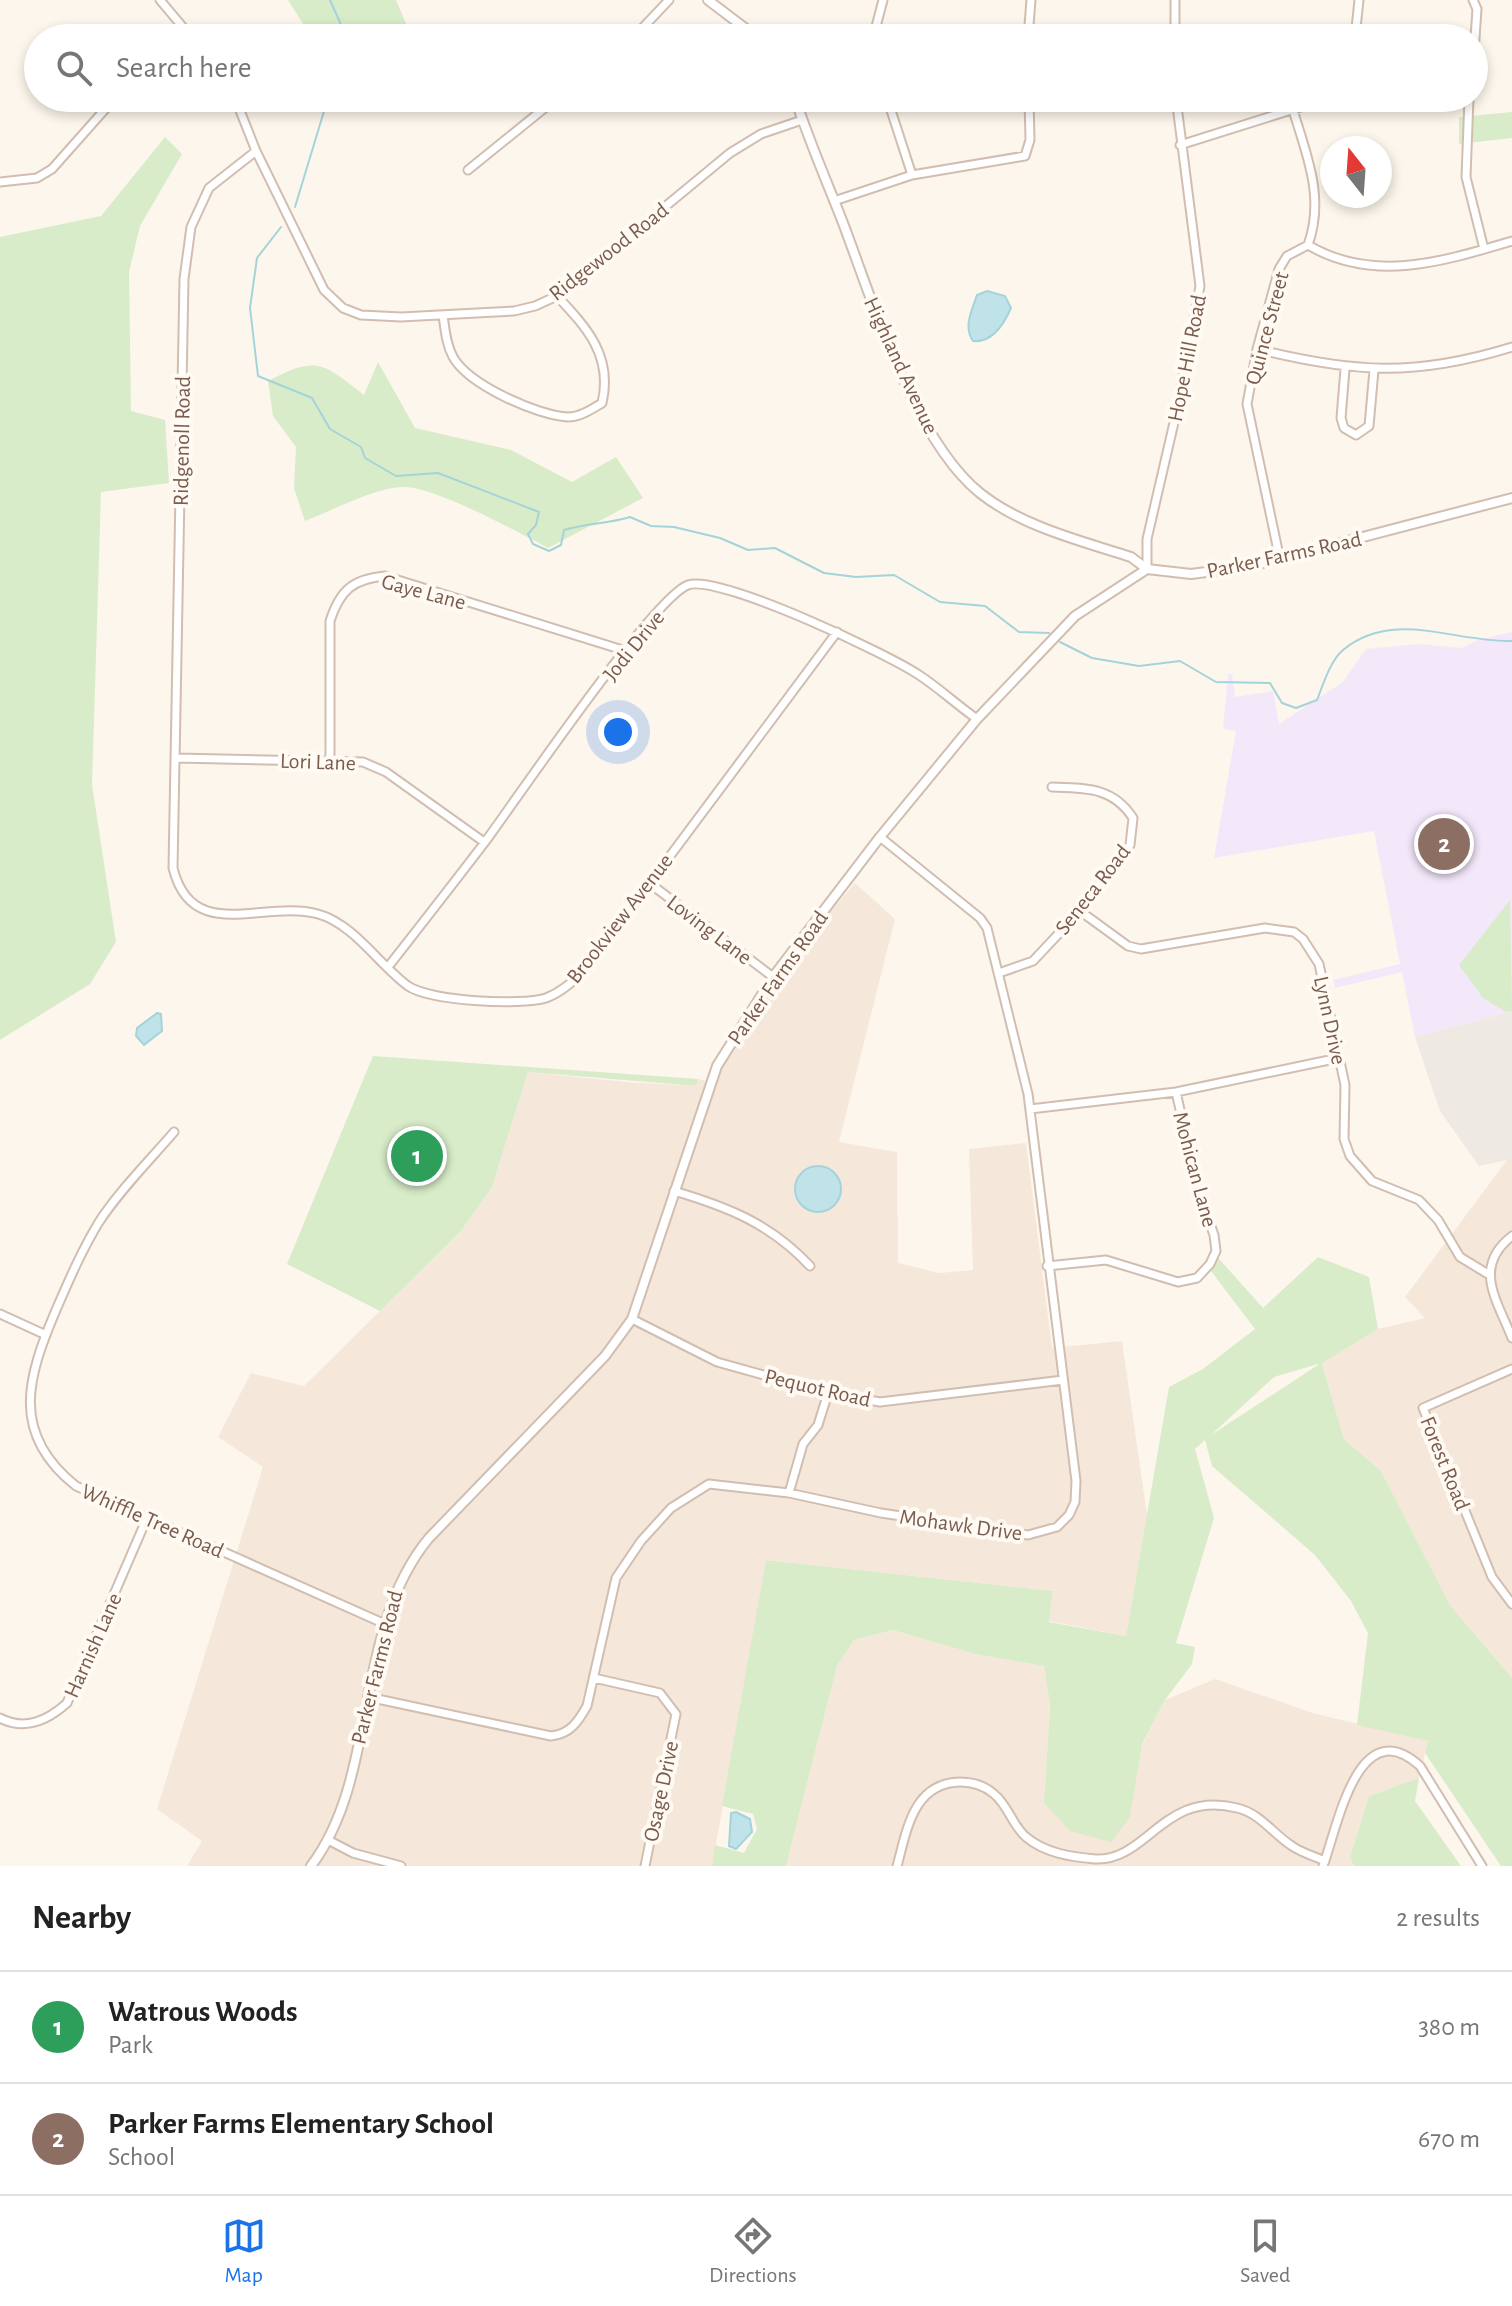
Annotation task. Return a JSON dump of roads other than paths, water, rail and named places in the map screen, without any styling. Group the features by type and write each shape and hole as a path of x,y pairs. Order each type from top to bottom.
{"street":[{"path":"160,0 180,24"},
{"path":"646,24 669,0"},
{"path":"708,0 740,24"},
{"path":"877,24 883,0"},
{"path":"1029,24 1031,0"},
{"path":"1175,0 1175,24"},
{"path":"1356,24 1359,0"},
{"path":"1473,0 1477,9 1476,24"},
{"path":"0,182 37,178 52,169 103,112"},
{"name":"Ridgewood Road","path":"241,112 303,253 324,290 343,308 361,315 514,311 557,296 730,153 761,134 802,120"},
{"path":"468,170 540,112"},
{"name":"Highland Avenue","path":"799,112 902,374 932,433 957,471 992,502 1019,517 1131,557 1147,569"},
{"path":"892,112 912,175"},
{"path":"834,201 912,175 1025,156 1030,140 1029,112"},
{"name":"Hope Hill Road","path":"1147,569 1147,539 1198,307 1198,272 1177,112"},
{"path":"1180,145 1287,112"},
{"path":"1294,112 1316,185 1316,222 1308,245 1326,255 1393,268 1428,265 1512,241"},
{"path":"1469,112 1466,177 1484,249"},
{"name":"Ridgenoll Road","path":"176,758 186,266 191,227 209,188 256,151"},
{"name":"Quince Street","path":"1280,560 1247,404 1257,349 1279,269 1287,256 1308,245"},
{"path":"443,315 446,341 467,374 488,390 569,417 585,413 602,403 606,384 603,360 591,332 557,296"},
{"path":"1257,349 1345,369 1374,370 1437,366 1512,347"},
{"path":"1345,369 1341,418 1344,428 1356,435 1369,426 1374,370"},
{"name":"Parker Farms Road","path":"311,1866 330,1841 399,1580 413,1557 605,1356 632,1319 717,1066 773,977 880,837 977,719 1075,616 1147,569 1164,573 1206,573 1280,560 1512,498"},
{"name":"Gaye Lane","path":"330,760 330,621 336,603 348,586 363,578 385,576 626,651"},
{"name":"Jodi Drive","path":"388,967 626,651 675,594 689,585 718,588 837,632 918,674 977,719"},
{"name":"Brookview Avenue","path":"176,758 173,868 178,889 187,901 203,912 316,913 334,920 410,987 431,995 527,1002 564,990 585,970 837,632"},
{"name":"Lori Lane","path":"176,758 363,762 386,772 484,842"},
{"name":"Seneca Road","path":"999,973 1033,961 1080,911 1130,845 1133,818 1112,795 1097,790 1052,787"},
{"name":"Mohawk Drive","path":"368,1697 551,1736 563,1735 577,1722 587,1706 616,1578 641,1541 671,1508 709,1484 789,1493 881,1513 1028,1535 1057,1527 1075,1502 1030,1109 987,928 980,918 880,837"},
{"name":"Loving Lane","path":"648,882 773,977"},
{"name":"Lynn Drive","path":"1080,911 1128,946 1141,949 1265,928 1294,932 1313,951 1319,964 1345,1085 1344,1139 1361,1173 1419,1200 1438,1220 1460,1257 1488,1274"},
{"path":"1030,1109 1176,1092 1339,1058"},
{"name":"Mohican Lane","path":"1047,1266 1106,1260 1178,1282 1197,1278 1210,1264 1216,1251 1214,1235 1199,1193 1176,1092"},
{"name":"Whiffle Tree Road","path":"174,1132 101,1220 75,1267 46,1335 29,1384 32,1417 45,1453 76,1486 385,1624"},
{"path":"674,1191 728,1207 766,1226 810,1266"},
{"path":"1512,1236 1493,1257 1488,1274 1512,1338"},
{"path":"0,1314 46,1335"},
{"name":"Pequot Road","path":"632,1319 717,1362 828,1393 880,1402 1063,1380"},
{"name":"Forest Road","path":"1512,1369 1423,1408 1492,1577 1512,1604"},
{"path":"789,1493 803,1444 818,1425 828,1393"},
{"name":"Harnish Lane","path":"0,1718 11,1724 35,1723 51,1717 67,1703 147,1518"},
{"name":"Osage Drive","path":"594,1678 660,1693 676,1714 645,1866"},
{"path":"897,1866 915,1807 942,1785 965,1782 991,1791 1027,1838 1058,1853 1099,1859 1114,1857 1170,1815 1189,1808 1211,1806 1238,1808 1254,1815 1290,1845 1324,1864 1361,1765 1378,1753 1394,1751 1406,1755 1420,1766 1482,1866"},
{"path":"330,1841 353,1853 401,1866"}],"water":[{"path":"987,291 1005,296 1011,308 992,336 973,341 969,330 971,312 977,295"},
{"path":"157,1013 161,1014 162,1031 144,1045 136,1036 137,1028"},
{"path":"818,1166 834,1173 841,1189 834,1205 818,1212 802,1205 795,1189 802,1173"},
{"path":"736,1812 750,1819 752,1832 736,1849 729,1846 731,1813"}],"waterway":[{"path":"330,0 341,24"},
{"path":"295,207 324,112"},
{"path":"281,227 257,258 250,308 258,376 312,398 330,429 361,447 365,458 396,476 438,473 539,512 536,525 528,534 533,544 549,551 561,545 564,530 630,517 651,526 674,527 720,538 748,550 775,548 824,573 856,577 894,575 940,602 985,606 1019,632 1049,633"},
{"path":"1060,642 1092,658 1139,666 1180,661 1216,682 1270,683 1282,703 1296,708 1317,700 1331,667 1343,650 1362,638 1382,631 1425,630 1512,641"}],"place":[{"name":"Parker Farms Elementary School","path":"1444,844"},
{"name":"Watrous Woods","path":"417,1156"}]}
